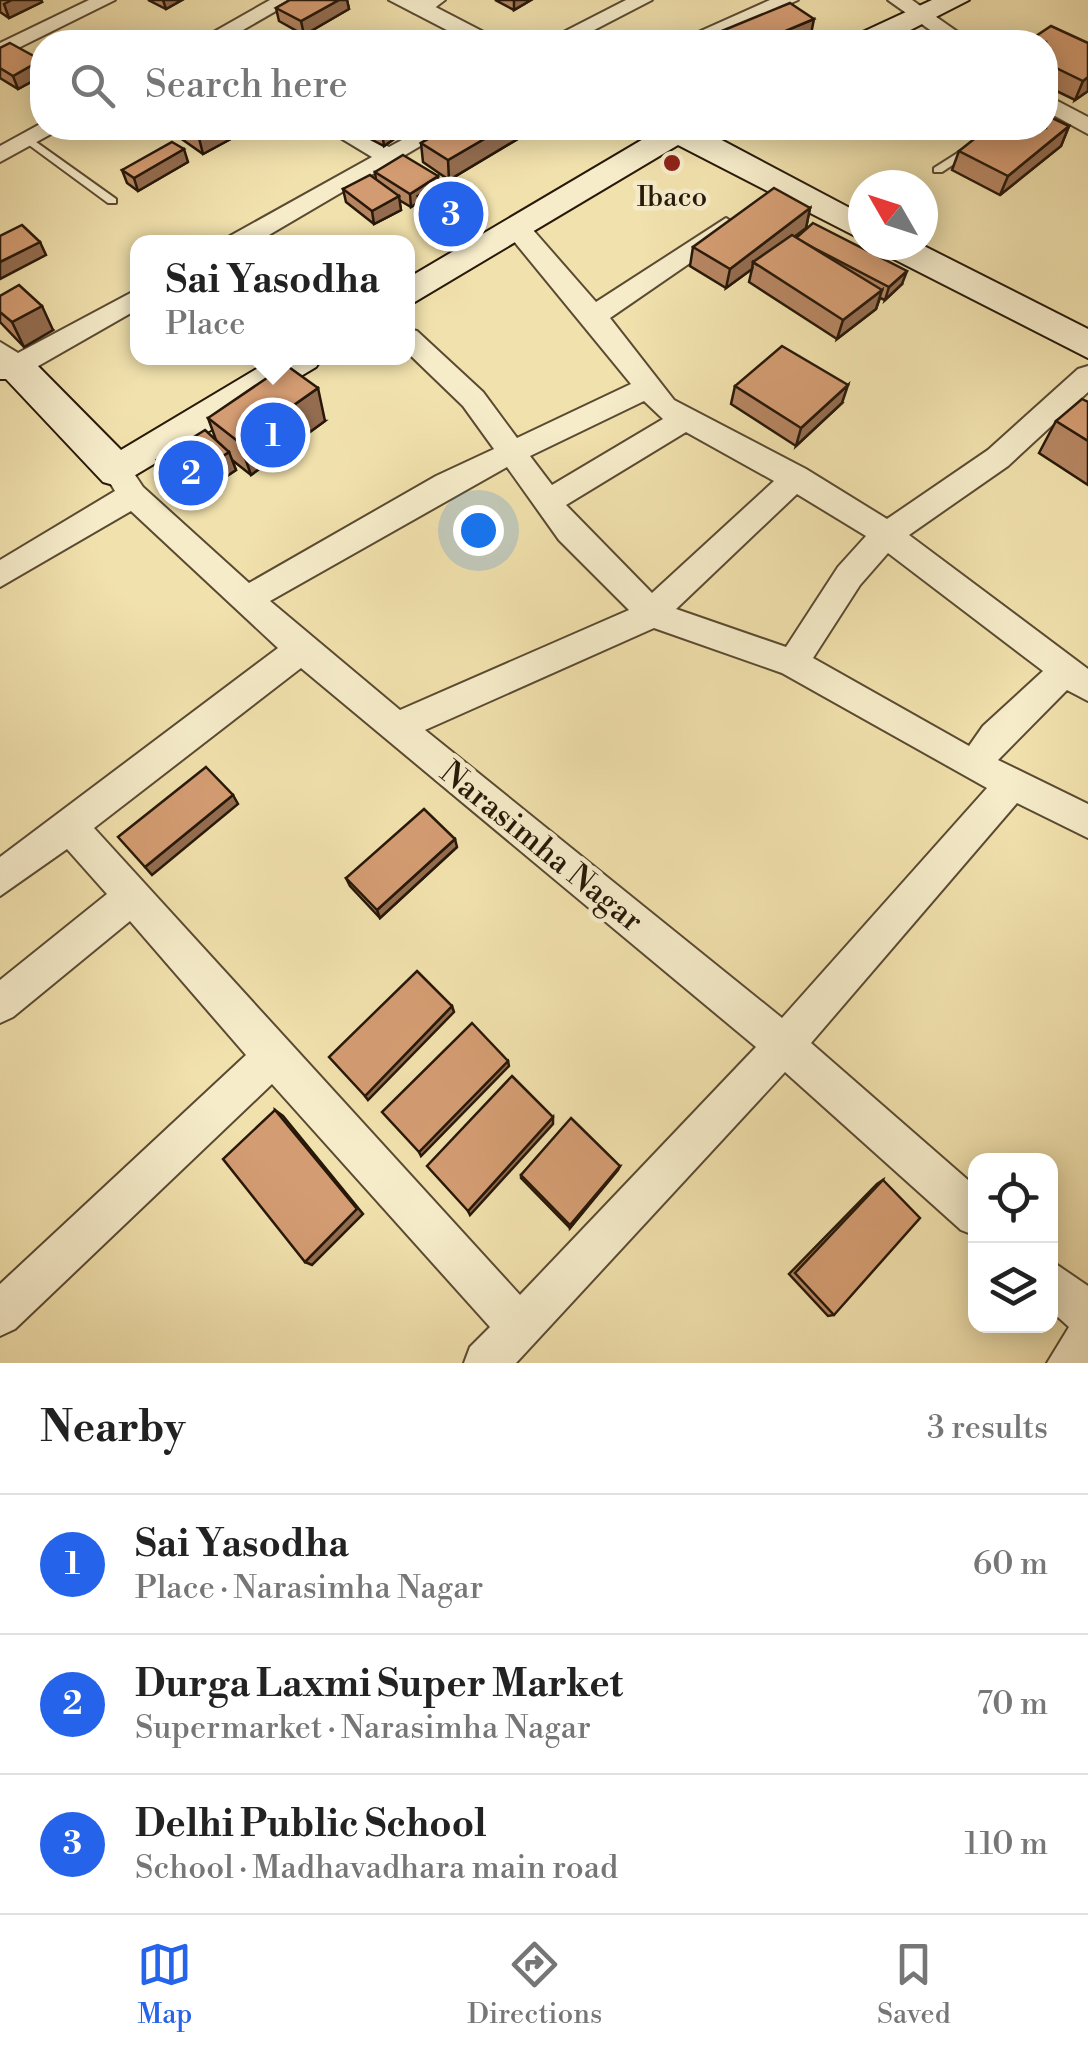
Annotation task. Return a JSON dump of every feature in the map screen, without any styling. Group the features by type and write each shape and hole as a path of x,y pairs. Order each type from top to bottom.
{"main road":[{"path":"880,30 910,8 956,0"},
{"path":"415,290 658,140"},
{"path":"690,140 763,197 848,224"},
{"path":"921,260 1088,352"},
{"path":"5,361 125,483 293,365"}],"street":[{"path":"43,30 105,0"},
{"path":"230,30 286,0"},
{"path":"580,30 642,0"},
{"path":"716,30 788,0"},
{"path":"419,3 468,30"},
{"path":"910,8 943,30"},
{"path":"0,51 30,36"},
{"path":"1058,109 1088,127"},
{"path":"0,155 28,140"},
{"path":"357,140 389,157"},
{"path":"251,235 419,140"},
{"path":"594,316 662,274 763,197"},
{"path":"516,228 594,316 646,388 683,420 796,476 1080,679 995,736 975,766"},
{"path":"5,361 130,302"},
{"path":"415,344 473,398 547,502 606,569 654,611 670,622 792,662 975,766 1088,822"},
{"path":"792,662 848,576 885,536 998,458 1088,352"},
{"path":"247,600 446,484 646,388"},
{"path":"547,502 683,420"},
{"path":"398,727 606,638 654,611 796,476"},
{"path":"0,575 125,483"},
{"name":"Narasimha Nagar","path":"125,483 301,649 784,1045 968,1208"},
{"path":"0,879 301,649"},
{"path":"486,1363 784,1045 1013,783"},
{"path":"70,827 518,1325"},
{"path":"0,1004 132,896"},
{"path":"0,1314 273,1056"},
{"path":"1058,1289 1088,1315"},
{"path":"1069,1363 1088,1338"}],"lane":[{"path":"28,140 112,201"},
{"path":"938,170 984,140"}],"building":[{"path":"290,0 339,0 301,21 276,8"},
{"path":"790,3 814,19 788,30 724,30"},
{"path":"1051,26 1088,43 1088,77 1083,81 1058,69 1058,30 1045,30"},
{"path":"10,43 30,54 30,66 13,76 0,68 0,48"},
{"path":"1058,121 1069,126 1058,135"},
{"path":"426,140 482,140 448,160 421,143"},
{"path":"973,140 1052,140 1008,176 959,151"},
{"path":"172,142 184,149 134,178 122,170"},
{"path":"403,155 438,176 410,194 375,172"},
{"path":"370,175 399,196 372,211 343,189"},
{"path":"446,179 483,205 455,222 418,196"},
{"path":"774,188 810,208 730,269 693,247"},
{"path":"813,223 848,241 848,260 885,260 907,271 889,287 796,238"},
{"path":"22,225 40,242 0,262 0,236"},
{"path":"792,235 882,290 843,320 753,262"},
{"path":"19,285 42,306 12,322 0,312 0,296"},
{"path":"782,346 848,385 801,428 735,386"},
{"path":"286,365 318,388 240,443 208,418"},
{"path":"1082,399 1088,402 1088,441 1056,421"},
{"path":"205,430 229,452 182,483 157,460"},
{"path":"206,767 233,795 145,867 118,837"},
{"path":"424,809 455,839 377,910 346,878"},
{"path":"417,971 452,1006 365,1096 329,1057"},
{"path":"472,1023 508,1061 419,1152 382,1112"},
{"path":"512,1076 553,1117 468,1211 427,1166"},
{"path":"275,1110 357,1209 305,1262 223,1159"},
{"path":"571,1118 620,1166 570,1225 521,1175"},
{"path":"883,1180 920,1218 834,1315 795,1273"}],"place":[{"name":"Ibaco","path":"672,163"},
{"name":"Delhi Public School","path":"451,214"},
{"name":"Sai Yasodha","path":"273,435"},
{"name":"Durga Laxmi Super Market","path":"191,473"}]}
